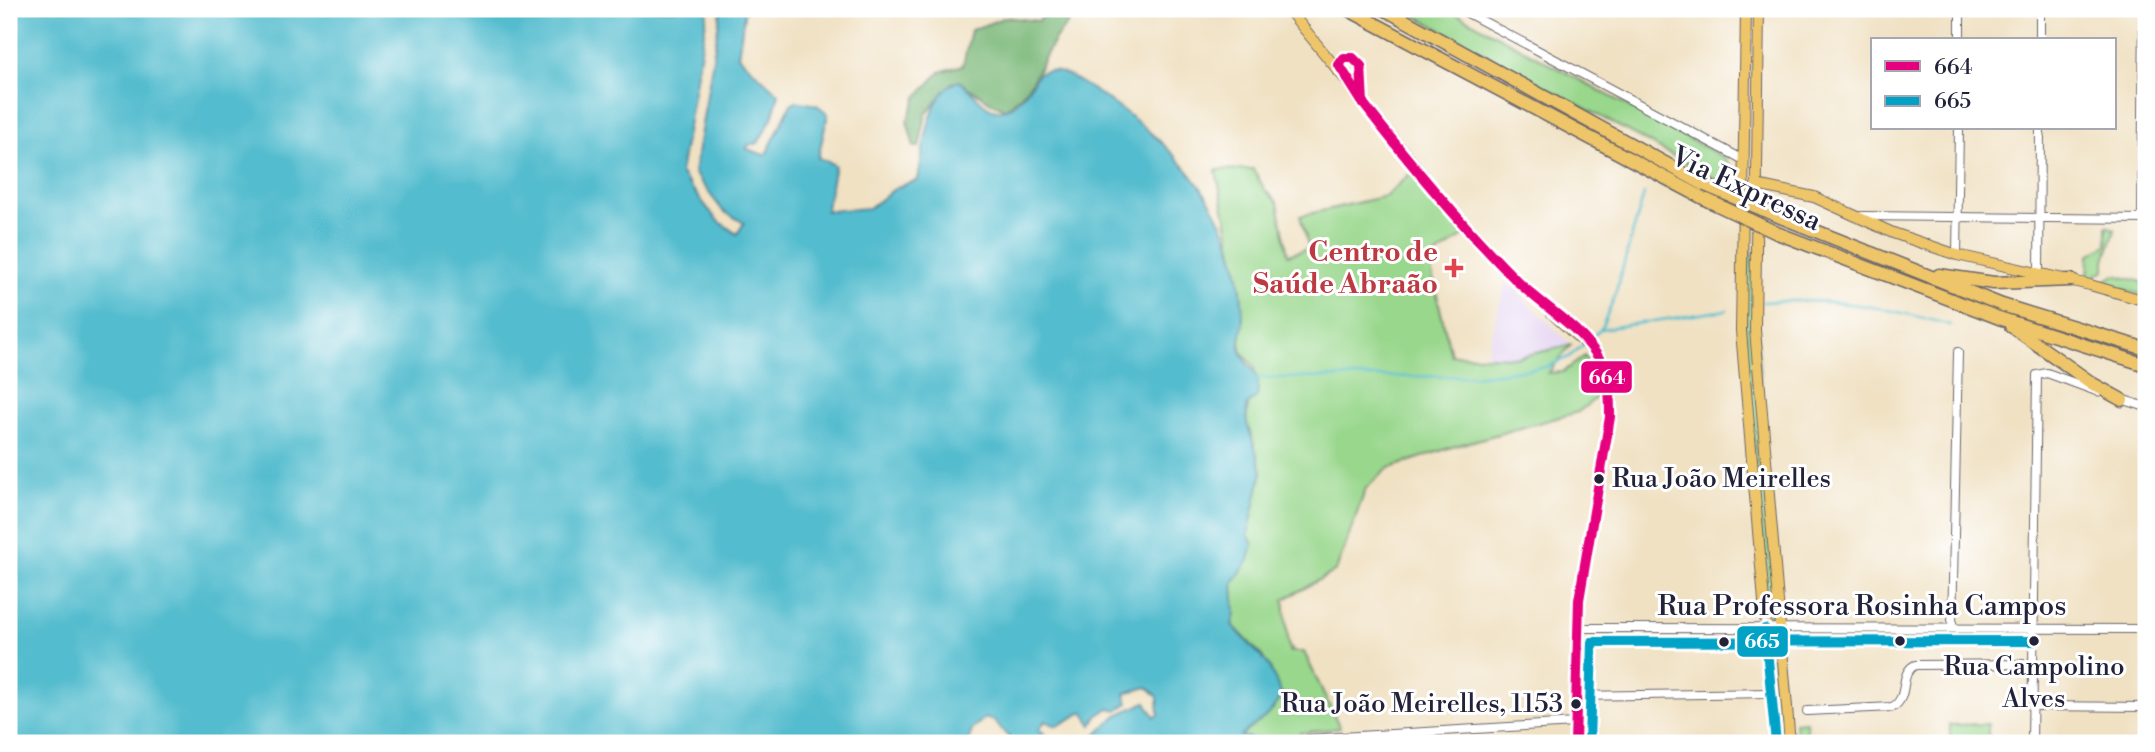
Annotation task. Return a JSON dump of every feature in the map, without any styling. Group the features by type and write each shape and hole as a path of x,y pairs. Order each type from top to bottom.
{"highway":[{"path":"1335,9 1394,34"},
{"name":"Via Expressa","path":"1347,9 1707,201 1777,233 1999,317 2146,365"},
{"name":"Via Expressa","path":"1384,9 1705,185 2002,305 2146,349"},
{"path":"1911,270 1994,283 2071,280"},
{"path":"1999,317 2093,384 2122,400"}],"main road":[{"path":"1288,9 1363,104 1486,250 1592,350 1604,369 1611,392 1601,479 1582,575 1575,743"},
{"path":"1745,9 1741,331 1776,743"},
{"path":"1759,9 1755,330 1790,743"},
{"path":"1339,72 1342,59 1350,57 1357,60 1363,73 1360,93 1363,104"},
{"path":"1742,159 1756,166"},
{"path":"1756,185 1814,197 1862,216 1893,233 1957,255 2071,280 2146,301"},
{"path":"1756,530 1761,547 1773,556"}],"street":[{"path":"1460,9 1742,159"},
{"path":"1960,9 1960,38"},
{"path":"2040,9 2040,38"},
{"path":"1862,216 2144,219 2144,9"},
{"path":"1957,255 1959,130"},
{"path":"2039,274 2040,130"},
{"path":"1952,627 1958,352"},
{"path":"2032,743 2037,375 2047,373 2146,407"},
{"name":"Rua Professora Rosinha Campos","path":"1578,628 2146,629"},
{"path":"1807,710 1893,708 1901,700 1906,673 1915,665 2033,664"},
{"path":"1575,695 1771,693"},
{"path":"2033,706 2146,707"},
{"path":"1308,739 1575,723"}],"shaded area":[{"path":"1506,281 1571,345 1518,357 1486,356"}],"green space":[{"path":"1049,9 1075,9 1023,93 1005,109 953,82 926,114 919,147 914,147 907,121 917,97 940,72 963,65 971,30 1006,17 1038,21"},
{"path":"1403,9 1448,9 1723,157 1732,167 1730,187"},
{"path":"1748,167 1748,243 1752,254 1775,618 1768,618 1745,331"},
{"path":"1253,169 1265,190 1278,203 1288,255 1309,248 1300,216 1386,196 1413,171 1466,234 1429,261 1451,355 1518,357 1571,345 1548,373 1563,372 1585,356 1601,394 1578,412 1455,446 1387,469 1366,488 1336,571 1284,599 1289,648 1292,649 1290,652 1304,652 1340,728 1300,733 1303,743 1276,743 1240,736 1274,708 1263,657 1232,624 1233,585 1250,553 1248,535 1262,471 1246,419 1255,367 1242,353 1240,342 1243,319 1238,276 1216,170"},
{"path":"2107,226 2115,230 2105,260 2105,270 2088,280 2089,255 2107,245"},
{"path":"2115,275 2142,282 2146,296 2101,283"},
{"path":"1770,633 1776,633 1787,743 1780,743"},
{"path":"1806,721 1808,743 1796,743 1795,722"},
{"path":"1988,724 1988,743 1950,743 1950,725"}],"water":[{"path":"9,9 708,9 680,173 717,220 737,234 744,223 723,211 694,173 721,9 745,9 738,56 779,94 772,118 758,143 748,145 747,149 764,155 767,153 791,104 796,101 817,105 828,114 818,158 835,165 826,211 869,208 897,187 918,180 925,139 934,109 940,96 959,81 984,104 1001,110 1016,103 1039,73 1060,72 1074,79 1116,105 1178,159 1211,203 1235,261 1243,322 1240,348 1245,361 1255,373 1258,386 1257,396 1246,406 1247,423 1262,471 1248,535 1253,544 1249,560 1233,583 1235,614 1232,625 1268,664 1282,695 1269,714 1240,736 1277,743 1088,743 1117,715 1146,702 1155,717 1159,715 1158,697 1148,687 1125,693 1128,703 1117,710 1109,708 1097,716 1092,725 1083,712 1057,726 1045,721 1039,730 1044,733 1034,743 1014,743 994,721 985,718 973,728 968,741 951,743 9,743"}],"waterway":[{"path":"1601,329 1614,298 1644,194"},
{"path":"1763,302 1813,301 1858,305 1950,325"},
{"path":"1257,378 1474,376 1546,367 1569,357 1601,329 1727,310"}],"transit line":[{"name":"664","path":"1344,58 1353,58 1361,66 1363,103 1339,65 1344,58"},
{"name":"664","path":"1363,103 1477,240 1518,282 1562,318 1592,348 1606,374 1610,417 1579,600 1575,743"},
{"name":"665","path":"1765,629 1776,743"},
{"name":"665","path":"1589,743 1592,642 2034,641"}],"place":[{"name":"Centro de Saúde Abraão","path":"1454,268"},
{"name":"Rua João Meirelles","path":"1599,479"},
{"name":"Rua Campolino Alves","path":"2034,641"},
{"name":"Rua João Meirelles, 1153","path":"1576,704"}]}
